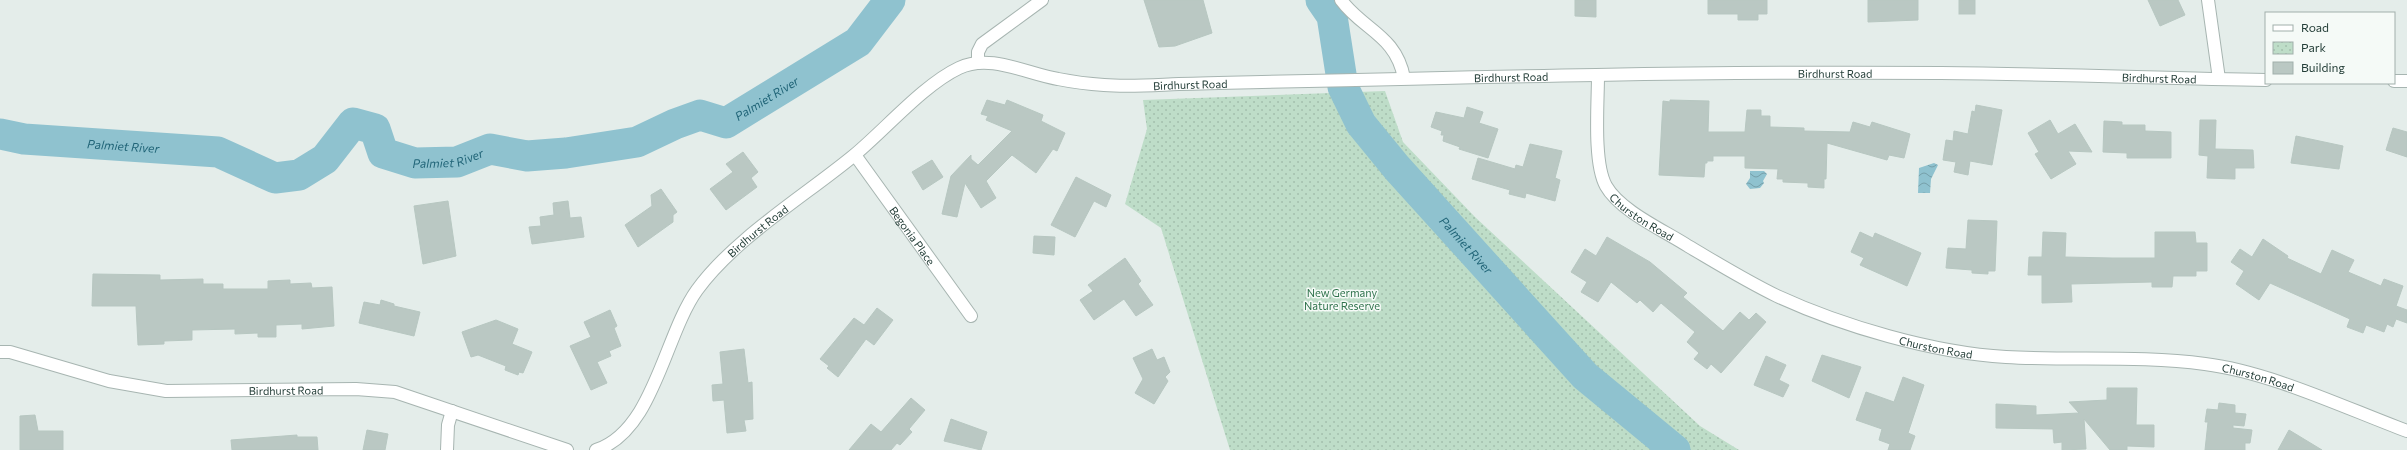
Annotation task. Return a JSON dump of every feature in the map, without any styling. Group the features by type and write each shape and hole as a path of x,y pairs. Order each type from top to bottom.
{"street":[{"path":"978,63 978,52 982,44 1042,0"},
{"path":"1341,0 1346,7 1379,34 1397,56 1404,78"},
{"path":"2208,0 2219,79"},
{"name":"Birdhurst Road","path":"596,450 612,444 632,424 686,308 697,289 745,241 855,155 935,84 963,65 978,63 996,64 1056,79 1111,86 1404,78 1939,73 2265,80"},
{"name":"Churston Road","path":"1598,76 1599,150 1601,172 1606,187 1618,200 1632,211 1713,261 1777,296 1863,327 1928,345 1968,353 2004,357 2206,364 2246,373 2287,386 2407,431"},
{"path":"2395,81 2407,81"},
{"name":"Begonia Place","path":"855,155 971,316"},
{"name":"Birdhurst Road","path":"0,352 10,352 109,381 166,391 356,389 396,392 567,450"},
{"path":"447,450 448,425 452,411"}],"green space":[{"name":"New Germany Nature Reserve","path":"1385,91 1403,142 1475,217 1700,426 1739,450 1230,450 1161,228 1125,204 1147,129 1143,100"}],"water":[{"path":"1934,163 1938,165 1931,179 1930,193 1918,193 1919,168"},
{"path":"1750,171 1764,171 1767,174 1763,181 1764,183 1760,188 1750,189 1746,184 1750,178"}],"building":[{"path":"1144,0 1203,0 1212,33 1175,46 1159,47"},
{"path":"1575,0 1596,0 1596,17 1575,16"},
{"path":"1708,0 1767,0 1767,14 1758,14 1758,20 1738,20 1738,14 1708,14"},
{"path":"1868,0 1918,0 1918,20 1868,22"},
{"path":"1959,0 1975,0 1975,14 1959,14"},
{"path":"2148,0 2178,0 2185,15 2160,26"},
{"path":"987,100 1005,105 1007,100 1043,115 1041,121 1065,133 1057,151 1053,149 1036,173 1012,155 986,181 996,198 981,208 965,183 957,217 942,214 951,176 971,155 971,159 978,165 1012,131 986,120 988,116 981,114"},
{"path":"1670,100 1709,101 1708,132 1745,132 1747,110 1761,110 1761,116 1770,116 1770,127 1804,128 1804,131 1850,132 1853,122 1870,127 1872,122 1910,134 1904,158 1889,155 1887,160 1827,143 1826,179 1824,179 1824,188 1808,187 1808,183 1783,182 1783,179 1777,179 1778,169 1745,168 1745,156 1713,156 1713,161 1707,161 1707,163 1705,163 1704,177 1659,175 1663,101 1670,102"},
{"path":"1976,105 2002,110 1992,165 1970,161 1968,175 1954,172 1956,162 1943,160 1946,140 1953,141 1954,131 1968,134 1972,111 1975,112"},
{"path":"1467,107 1483,112 1479,123 1498,129 1488,158 1459,149 1460,147 1443,141 1444,135 1441,135 1442,131 1431,127 1436,112 1464,118"},
{"path":"2050,120 2058,134 2075,124 2092,152 2068,151 2076,164 2051,179 2035,154 2039,152 2028,133"},
{"path":"2200,120 2216,120 2215,149 2253,150 2254,168 2235,168 2235,179 2207,178 2208,156 2199,155"},
{"path":"2104,121 2122,122 2122,125 2145,125 2145,131 2171,132 2171,158 2127,158 2127,153 2103,152"},
{"path":"2393,128 2407,132 2407,157 2386,150"},
{"path":"2296,136 2343,146 2339,169 2291,163"},
{"path":"1530,144 1562,151 1555,178 1560,180 1555,201 1526,193 1525,198 1509,194 1510,190 1472,179 1478,158 1515,169 1516,165 1523,167"},
{"path":"743,152 758,172 751,178 757,187 726,210 710,189 733,172 726,164"},
{"path":"932,160 943,177 923,190 912,172"},
{"path":"1076,177 1111,195 1106,207 1094,201 1075,237 1051,225"},
{"path":"661,189 677,212 673,215 673,222 638,247 625,225 652,206 651,195"},
{"path":"448,201 456,256 423,264 414,206"},
{"path":"568,201 570,218 581,217 584,237 532,244 529,227 541,226 540,217 554,215 553,203"},
{"path":"1968,220 1997,221 1995,271 1988,271 1988,274 1972,273 1972,270 1946,268 1948,248 1966,249"},
{"path":"1860,232 1873,238 1875,233 1921,253 1907,286 1860,265 1864,258 1851,252"},
{"path":"2043,232 2066,233 2065,257 2155,258 2155,232 2195,232 2196,243 2207,243 2207,271 2196,271 2196,276 2173,276 2172,287 2152,287 2152,282 2071,284 2072,302 2042,303 2042,275 2028,275 2029,257 2042,257"},
{"path":"1034,236 1055,237 1054,255 1033,253"},
{"path":"1607,237 1650,262 1687,293 1683,297 1723,331 1740,312 1749,320 1756,313 1766,322 1721,373 1711,364 1707,369 1694,359 1699,353 1687,342 1695,332 1661,303 1653,312 1640,300 1637,303 1611,282 1598,302 1581,292 1587,282 1571,272 1585,249 1596,256"},
{"path":"2263,239 2288,256 2287,258 2321,274 2332,250 2354,260 2348,272 2381,286 2384,279 2403,286 2396,306 2407,310 2407,323 2396,319 2393,327 2387,324 2384,332 2366,325 2363,333 2347,327 2350,319 2270,283 2259,300 2236,284 2244,271 2231,262 2240,249 2252,257"},
{"path":"1125,258 1141,281 1138,284 1153,305 1136,316 1124,299 1094,320 1080,300 1093,291 1088,285"},
{"path":"93,274 160,275 160,280 203,279 203,284 223,284 223,289 268,289 268,281 290,280 290,284 311,283 312,288 332,287 334,326 302,329 302,324 276,325 276,337 258,337 258,333 235,334 235,329 192,330 192,340 164,341 164,344 138,345 136,306 92,306"},
{"path":"381,300 394,304 394,306 420,312 414,336 359,323 364,302 380,305"},
{"path":"877,308 893,320 874,345 866,339 838,377 827,368 829,366 820,359 854,318 864,325"},
{"path":"610,310 617,326 614,328 621,346 609,351 611,356 597,362 607,383 591,390 570,346 591,337 584,322"},
{"path":"496,320 518,329 512,344 532,352 523,373 519,372 518,375 505,370 506,366 478,355 471,357 462,332"},
{"path":"744,349 748,383 752,382 753,419 744,420 746,431 727,433 724,400 713,401 712,385 723,384 720,352"},
{"path":"1152,349 1157,360 1164,357 1170,372 1165,377 1168,381 1154,404 1135,393 1143,379 1133,358"},
{"path":"1822,355 1861,367 1849,398 1812,381"},
{"path":"1766,356 1786,365 1779,380 1789,385 1783,397 1754,385"},
{"path":"1903,377 1924,385 1908,433 1915,436 1910,450 1888,450 1890,444 1879,440 1882,429 1856,420 1866,392 1894,402"},
{"path":"2107,388 2137,388 2136,425 2154,425 2154,447 2127,446 2127,450 2110,450 2084,419 2086,449 2062,450 2062,442 2054,443 2053,429 1996,428 1996,404 2036,406 2036,415 2079,413 2069,402 2107,400"},
{"path":"911,398 925,410 909,429 912,432 900,445 897,443 891,450 849,450 871,424 881,432"},
{"path":"2219,403 2235,405 2235,413 2246,414 2244,426 2233,425 2233,428 2252,430 2250,443 2245,443 2245,450 2205,450 2208,422 2205,422 2207,409 2218,410"},
{"path":"35,415 38,431 63,431 63,450 20,450 20,416"},
{"path":"951,419 987,432 981,450 944,441"},
{"path":"367,430 388,434 385,450 363,450"},
{"path":"2289,430 2322,450 2278,450"},
{"path":"297,435 297,437 317,437 318,450 232,450 231,440"}],"waterway":[{"name":"Palmiet River","path":"0,134 24,139 218,152 275,178 299,175 325,159 353,123 375,129 383,153 415,163 457,162 490,149 527,156 566,153 637,142 675,124 700,115 726,123 858,42 890,0"},
{"name":"Palmiet River","path":"1321,0 1332,16 1343,87 1361,124 1397,168 1585,376 1675,450"}]}
